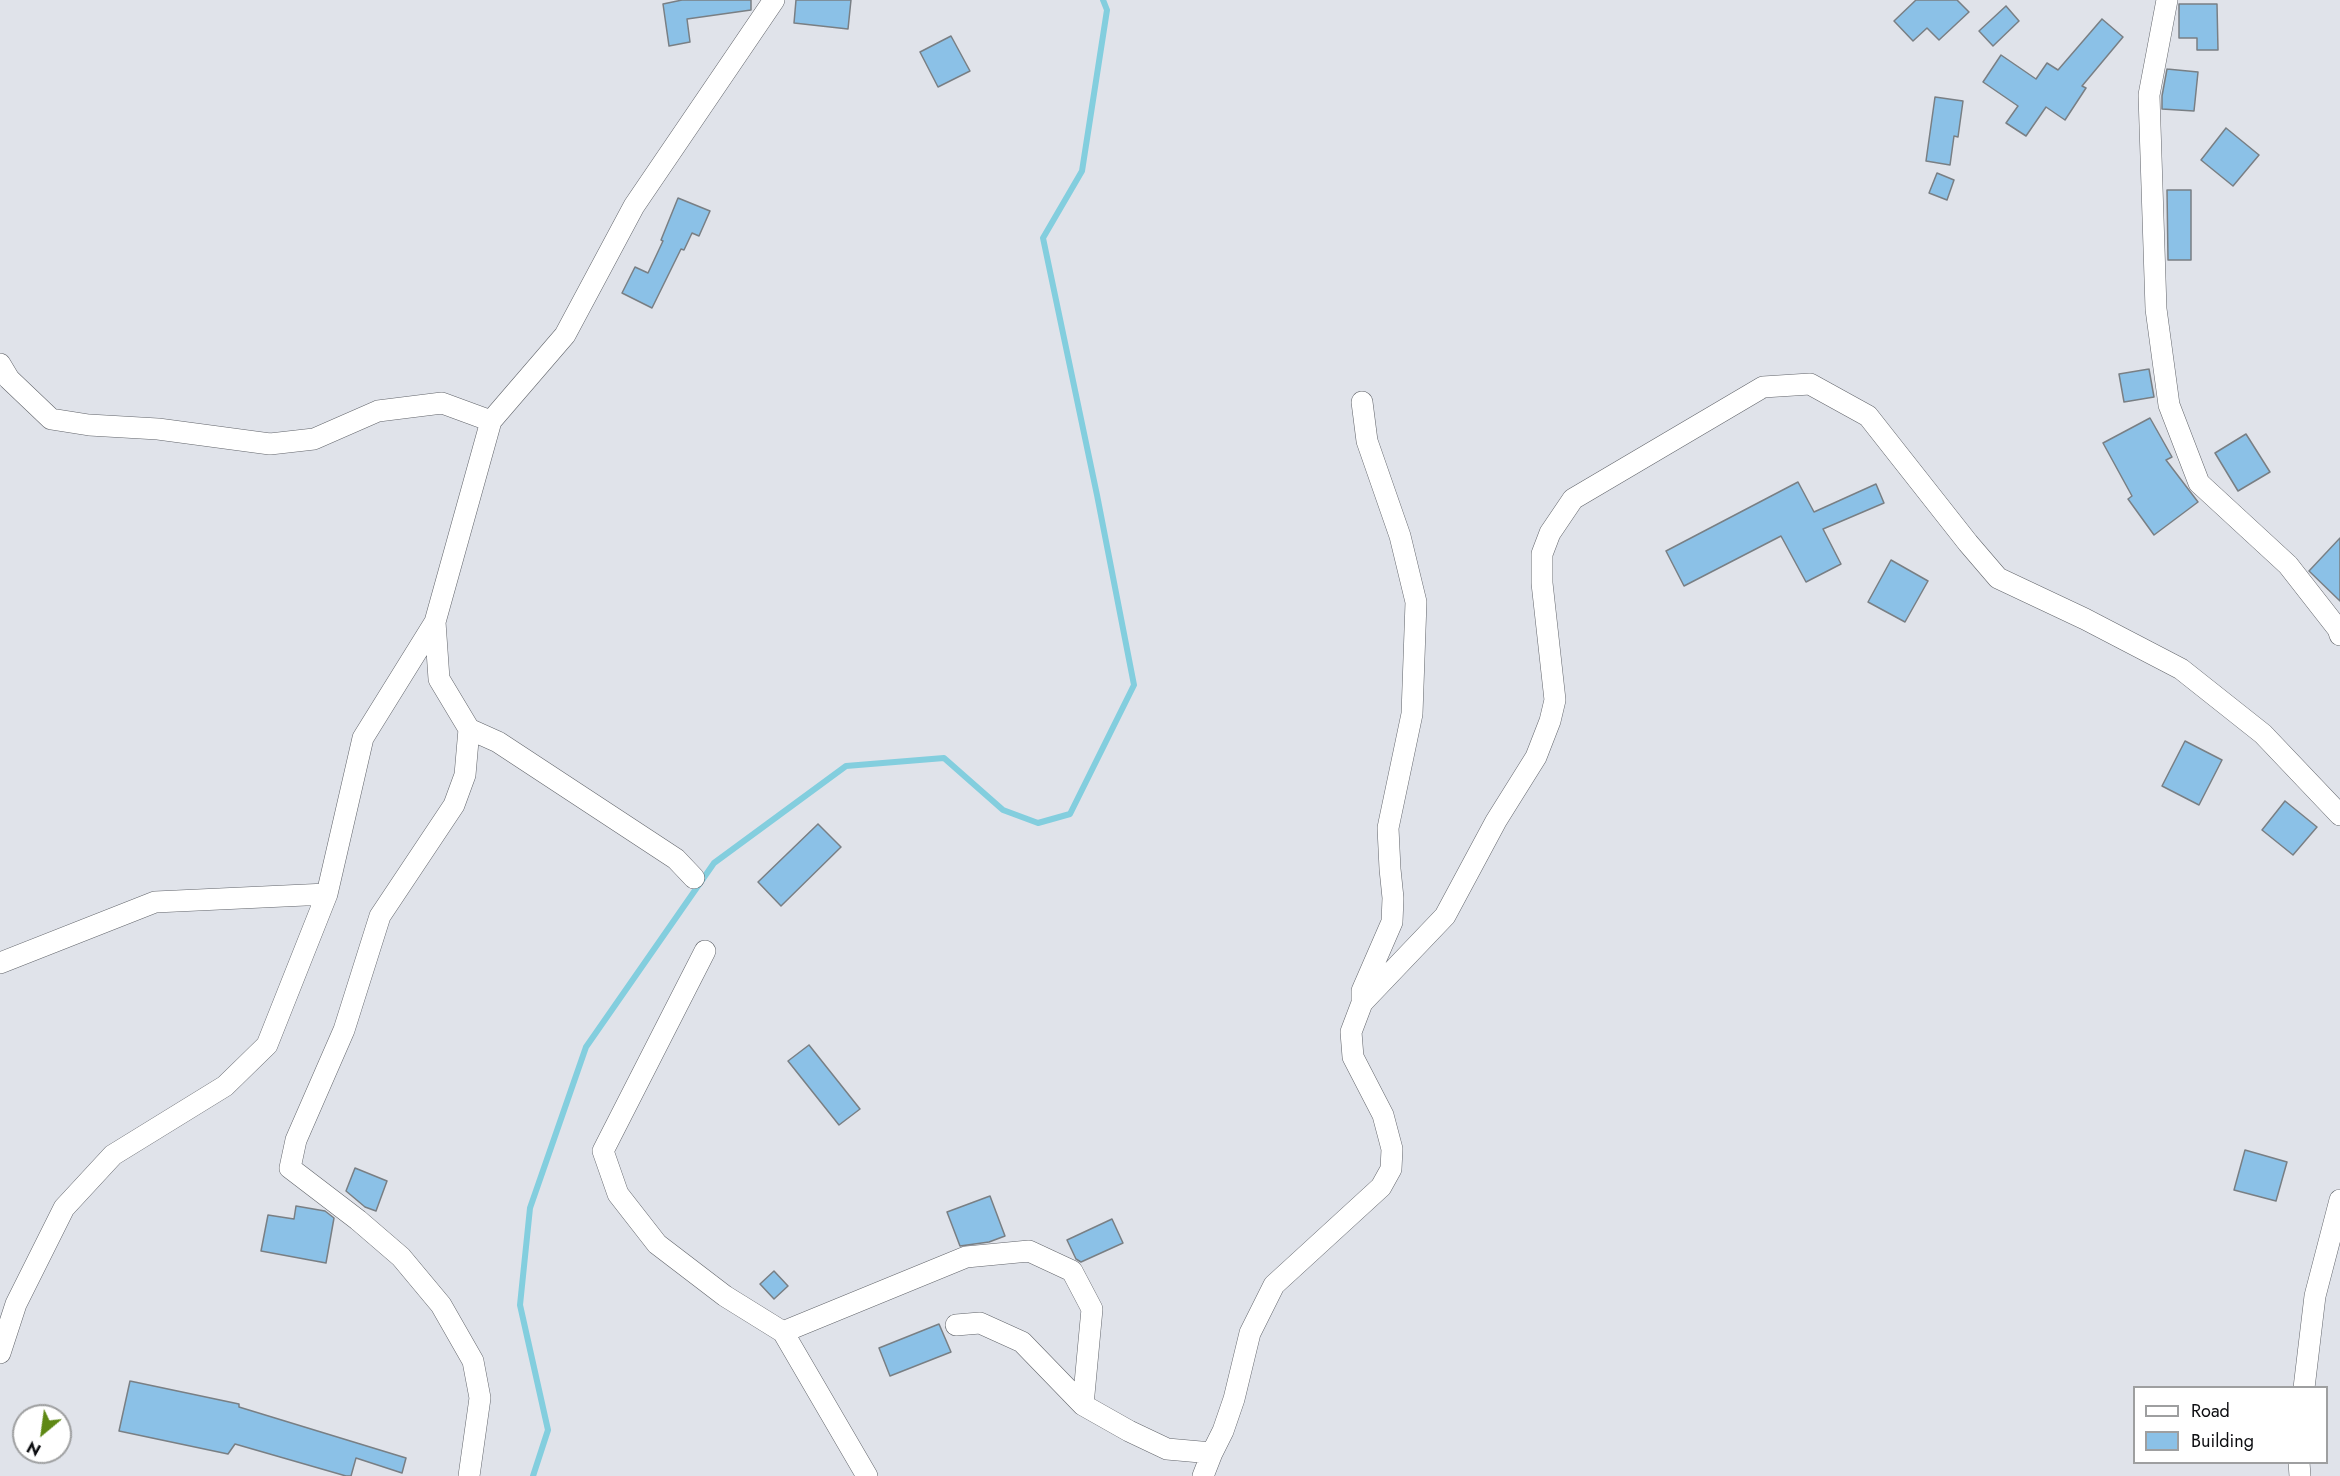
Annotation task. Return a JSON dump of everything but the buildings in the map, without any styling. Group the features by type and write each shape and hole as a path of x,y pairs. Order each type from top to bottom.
{"street":[{"path":"0,1353 16,1304 64,1208 113,1155 225,1086 267,1046 327,894 363,738 435,622 492,421 565,335 634,207 774,0"},
{"path":"2167,0 2149,95 2156,309 2169,405 2199,483 2288,565 2338,629 2340,635"},
{"path":"0,364 9,379 51,419 89,425 158,429 270,444 314,439 378,411 442,403 492,421"},
{"path":"1362,1004 1445,916 1496,821 1536,758 1556,700 1542,583 1542,554 1550,533 1573,499 1763,387 1810,384 1868,416 1998,578 2085,619 2181,669 2263,734 2340,816"},
{"path":"1203,1476 1234,1400 1250,1333 1274,1285 1381,1187 1391,1169 1392,1149 1383,1115 1353,1057 1351,1032 1362,1004 1362,991 1392,922 1394,898 1388,828 1412,714 1416,602 1400,536 1367,441 1362,402"},
{"path":"435,622 439,679 469,729 498,742 676,859 694,878"},
{"path":"469,729 465,775 454,805 381,916 344,1030 296,1140 290,1168 358,1220 401,1257 441,1305 473,1361 480,1398 469,1476"},
{"path":"0,963 155,902 327,894"},
{"path":"705,951 603,1151 618,1194 657,1244 725,1296 783,1332 867,1476"},
{"path":"2304,1386 2315,1296 2340,1200"},
{"path":"783,1332 966,1257 1029,1251 1072,1271 1092,1309 1083,1405"},
{"path":"956,1325 980,1323 1022,1342 1083,1405 1167,1449 1212,1453"}],"waterway":[{"path":"533,1476 548,1430 520,1305 530,1208 586,1047 714,863 846,766 944,758 1003,810 1038,823 1070,814 1134,685 1043,238 1082,171 1107,10 1103,0"}]}
